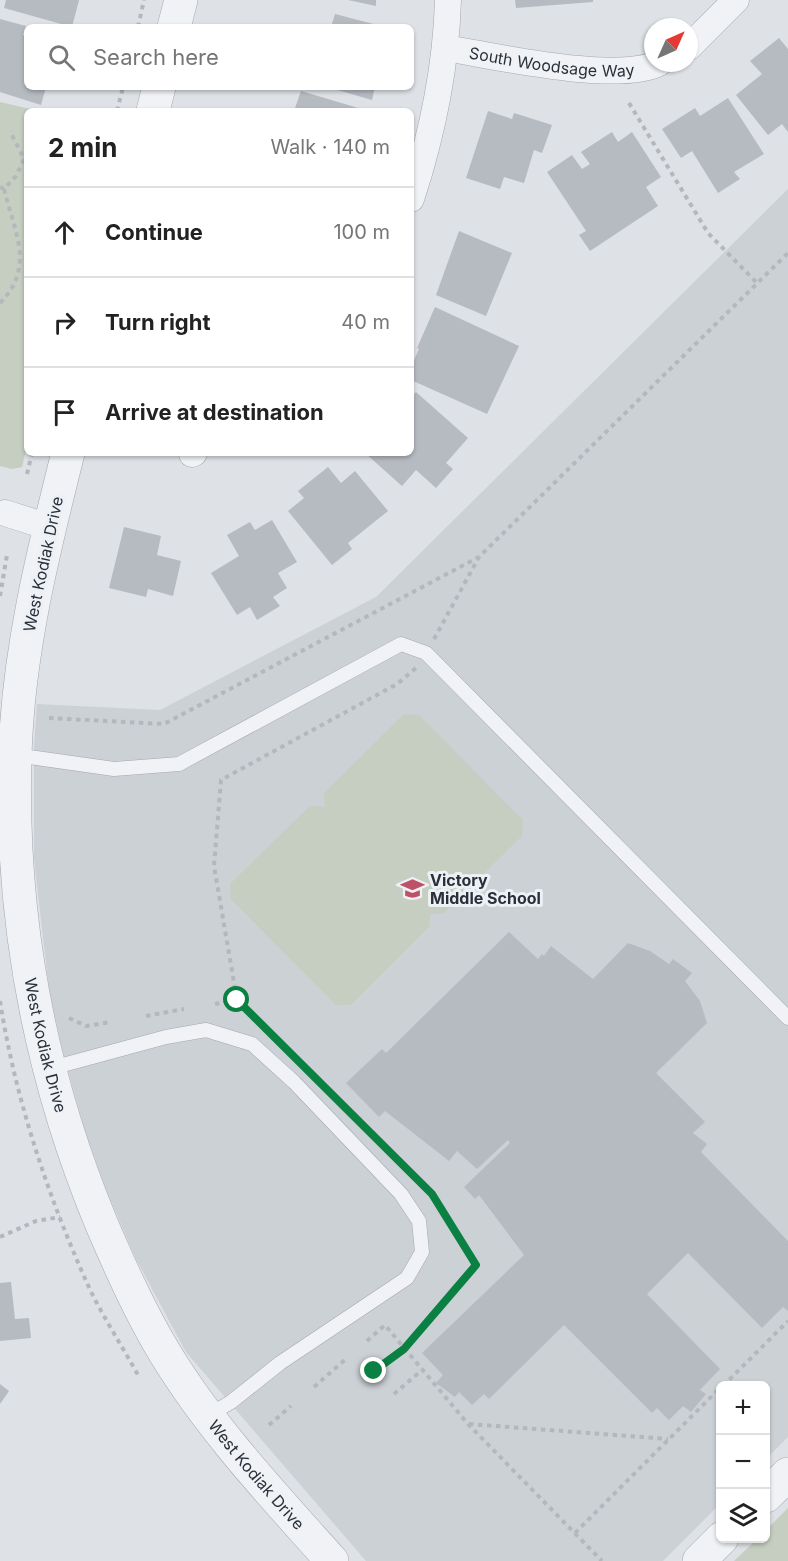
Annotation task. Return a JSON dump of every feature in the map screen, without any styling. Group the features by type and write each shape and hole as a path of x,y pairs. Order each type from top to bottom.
{"street":[{"path":"175,24 181,0"},
{"path":"414,190 426,153 445,48 448,0"},
{"path":"698,38 736,0"},
{"name":"South Woodsage Way","path":"445,48 607,73 644,68"},
{"path":"154,108 158,90"},
{"name":"West Kodiak Drive","path":"67,456 30,616 15,755 18,893 31,989 48,1069 87,1189 124,1278 165,1353 207,1416 332,1561"},
{"path":"2,508 49,527"},
{"path":"770,1491 788,1474"},
{"path":"699,1561 718,1543"}],"lane":[{"path":"15,755 114,769 179,764 401,644 426,653 788,1018"},
{"path":"48,1069 166,1037 206,1030 252,1044 294,1082 401,1194 419,1221 422,1252 407,1278 280,1363 231,1402 207,1416"}],"path":[{"path":"139,24 144,0"},
{"path":"118,108 122,90"},
{"path":"629,103 708,233 757,284"},
{"path":"10,131 24,155"},
{"path":"0,303 11,292 20,270 20,243 2,188 16,176 24,162"},
{"path":"49,718 164,724 479,557 788,253"},
{"path":"27,474 31,456"},
{"path":"0,596 8,555"},
{"path":"271,1034 237,1000 214,866 221,780 412,674 479,557"},
{"path":"215,1004 237,1000"},
{"path":"146,1016 184,1009"},
{"path":"69,1018 86,1026 111,1022"},
{"path":"373,1135 432,1194 476,1265 404,1349 374,1371"},
{"path":"0,1237 36,1221 60,1217"},
{"path":"728,1381 788,1321"},
{"path":"367,1341 386,1325 468,1424 602,1561"},
{"path":"314,1387 347,1358"},
{"path":"394,1394 422,1370"},
{"path":"575,1533 716,1393"},
{"path":"269,1425 291,1406"},
{"path":"468,1424 669,1439"}],"shaded area":[{"name":"Victory Middle School","path":"788,189 788,1437 770,1455 770,1381 716,1381 716,1508 663,1561 366,1561 186,1352 136,1259 107,1192 85,1131 63,1053 49,990 34,858 34,746 37,704 160,710 376,597"}],"green space":[{"path":"0,102 26,108 24,108 25,456 22,467 12,469 0,466"},
{"path":"404,714 419,715 523,820 522,836 444,913 430,914 429,927 351,1005 336,1005 231,899 230,884 310,806 325,807 324,793"},
{"path":"788,1508 788,1561 734,1561 753,1543 770,1543 770,1526"}],"building":[{"path":"6,0 79,0 73,24 61,24 4,8"},
{"path":"348,0 376,0 376,6"},
{"path":"515,0 593,0 593,2 516,8"},
{"path":"335,14 373,24 332,24"},
{"path":"0,19 24,25 24,90 45,90 41,105 0,92"},
{"path":"779,38 788,49 788,132 782,124 768,135 736,95 762,74 750,61"},
{"path":"337,90 374,90 372,100"},
{"path":"301,91 358,108 295,108"},
{"path":"728,98 764,154 734,172 740,179 718,193 692,151 681,158 662,129 695,108 700,116"},
{"path":"488,111 512,119 514,113 552,125 542,153 534,150 524,183 504,177 500,189 466,178"},
{"path":"612,132 618,142 632,132 661,177 646,187 658,206 590,251 579,235 586,231 547,172 572,155 582,169 590,164 581,152"},
{"path":"459,231 512,253 486,316 436,295"},
{"path":"435,307 519,346 487,414 414,381 414,360 419,349 417,348"},
{"path":"416,392 468,438 446,463 453,469 436,488 416,470 402,486 368,456 414,456 414,394"},
{"path":"328,467 341,483 355,471 388,511 348,543 352,549 332,565 288,511 304,498 298,491"},
{"path":"272,520 297,562 278,573 287,588 273,597 280,606 257,620 250,607 237,615 211,573 239,556 227,535 250,522 255,530"},
{"path":"124,527 161,536 157,555 181,561 173,596 148,589 146,597 109,588"},
{"name":"Victory Middle School","path":"509,932 538,959 542,954 544,956 551,946 593,979 628,943 650,951 669,964 673,959 692,973 685,981 700,1001 707,1023 656,1073 705,1122 693,1133 707,1144 701,1152 788,1241 788,1311 783,1307 762,1328 688,1253 647,1294 720,1369 700,1390 706,1394 691,1412 683,1406 669,1420 657,1408 652,1413 564,1325 489,1399 484,1394 472,1405 459,1392 455,1397 436,1383 443,1375 422,1353 524,1255 479,1195 475,1199 464,1187 510,1143 508,1140 477,1169 457,1151 449,1161 385,1111 379,1117 346,1083 382,1049 386,1053"},
{"path":"11,1282 15,1319 29,1318 31,1338 0,1341 0,1283"},
{"path":"0,1384 9,1391 0,1404"}],"place":[{"name":"Victory Middle School","path":"412,889"}],"route":[{"path":"237,1000 432,1194 476,1265 404,1349 374,1371"}]}
